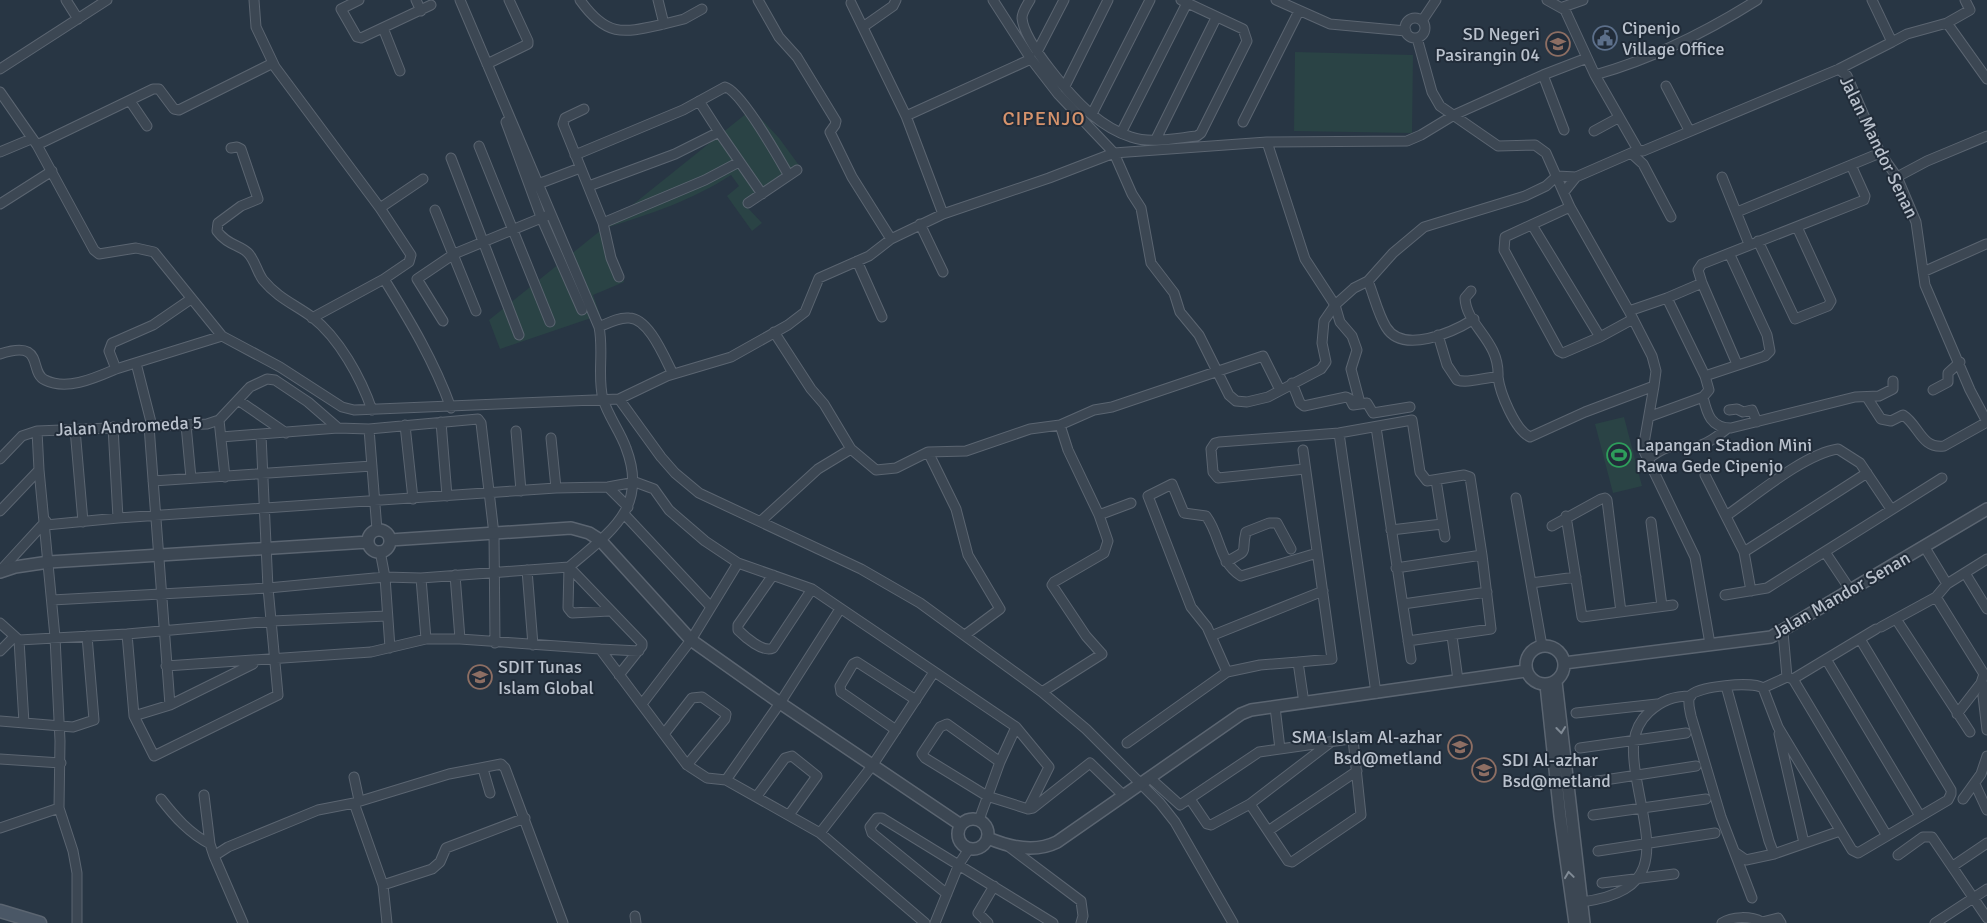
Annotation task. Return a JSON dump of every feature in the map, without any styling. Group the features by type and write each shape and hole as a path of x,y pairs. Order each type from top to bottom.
{"main road":[{"path":"0,911 40,923"}],"street":[{"path":"66,0 78,19"},
{"path":"0,69 108,0"},
{"path":"254,0 256,27 273,63 380,208 412,258 384,279 312,318"},
{"path":"359,0 341,9 356,37 361,38 432,5"},
{"path":"416,0 421,11"},
{"path":"52,600 268,588 385,577 421,578 494,571 569,567 600,540 626,511 635,482 626,446 603,398 602,349 598,326 460,0"},
{"path":"487,64 528,44 509,0"},
{"path":"580,0 598,21 610,29 628,31 684,19 702,9"},
{"path":"658,0 664,24"},
{"path":"758,0 779,37 797,56 836,121 830,132 852,177 891,239"},
{"path":"862,27 893,6 896,0"},
{"path":"993,0 1034,56 1058,94 1114,153 1132,194 1141,208 1151,263 1174,293 1180,312 1200,336 1229,395 1236,401 1247,402 1268,397 1292,383 1313,374 1324,366 1326,362 1322,342 1324,321 1335,304 1354,288 1368,281 1393,253 1424,227 1525,196 1546,186 1557,176 1576,177 1635,152 1648,151 1689,130 1839,69 1907,34 1947,23 1970,10 1965,0"},
{"path":"1030,0 1022,17 1034,56 1092,114 1121,133 1132,138 1156,139 1196,136 1203,130 1247,41 1243,29 1184,2 1121,133"},
{"path":"906,116 1034,56 1064,0"},
{"path":"1065,86 1108,0"},
{"path":"1092,114 1150,0"},
{"path":"1276,0 1322,21 1338,26 1406,31 1412,38 1417,38 1425,31 1422,21 1433,2"},
{"path":"1547,0 1563,7 1595,75 1635,152 1672,217"},
{"path":"1563,7 1583,0"},
{"path":"1595,75 1639,61 1716,24 1758,0"},
{"path":"1872,0 1892,42"},
{"path":"851,3 906,116 943,214"},
{"path":"1242,122 1299,11"},
{"path":"1156,139 1216,18"},
{"path":"1406,31 1408,21 1413,19 1422,21"},
{"path":"1947,23 1987,79"},
{"path":"383,28 400,71"},
{"path":"1417,38 1436,100 1440,106 1492,144 1535,145 1542,149 1557,176 1570,207 1652,356 1656,371 1651,416 1643,443 1643,450 1695,557 1710,644"},
{"path":"0,92 52,171 94,250 99,254 136,248 154,252 190,299 222,336 280,367 345,408 372,410 451,408 603,398 619,399 673,374 731,357 774,332 805,312 819,278 869,256 891,239 920,224 1114,153 1268,142 1407,141 1421,136 1454,115 1543,74 1587,58"},
{"path":"0,152 34,142 130,101 153,89 159,90 174,109 179,110 273,63"},
{"name":"Jalan Mandor Senan","path":"1839,69 1847,76 1880,153 1897,177 1916,222 1925,284 1960,362 1970,390 1987,422"},
{"path":"1543,74 1564,130"},
{"path":"1666,86 1689,130"},
{"path":"575,155 699,101 725,87 733,91 768,141 793,172 748,203"},
{"path":"130,101 147,126"},
{"path":"699,101 762,194"},
{"path":"584,109 563,121 603,223 612,258 620,277"},
{"path":"1594,131 1618,118"},
{"path":"506,122 541,217 582,310"},
{"path":"589,186 675,154 719,132"},
{"path":"1897,177 1927,161 1987,136"},
{"path":"1268,142 1306,259 1335,304 1340,322 1352,336 1358,353 1351,369 1360,403"},
{"path":"478,146 550,322"},
{"path":"231,148 241,150 258,199 241,206 218,223 217,231 233,246 249,253 263,279 288,303 312,318 327,332 357,374 372,410"},
{"path":"1736,212 1880,153"},
{"path":"451,158 519,335"},
{"path":"603,223 705,180 739,162"},
{"path":"1737,364 1698,270 1702,264 1730,255 1758,240 1797,227 1864,200 1865,196 1851,164"},
{"path":"538,184 580,168"},
{"path":"0,204 52,171"},
{"path":"1564,192 1576,177"},
{"path":"1722,177 1749,244"},
{"path":"380,208 423,179"},
{"path":"1570,207 1505,237 1504,250 1559,351 1563,352 1600,337 1631,315 1702,283"},
{"path":"435,210 476,311"},
{"path":"442,321 417,279 454,254 541,217 551,215"},
{"path":"920,224 943,272"},
{"path":"1532,225 1600,337"},
{"path":"1758,240 1795,319 1826,307 1831,301 1797,227"},
{"path":"1923,272 1986,244"},
{"path":"1704,376 1765,356 1770,351 1766,336 1730,255"},
{"path":"857,261 882,317"},
{"path":"384,279 410,319 438,372 451,408"},
{"path":"1368,281 1387,328 1397,338 1406,342 1438,335 1474,319"},
{"path":"1471,291 1465,298 1465,301 1495,354 1499,386 1511,413 1525,434 1530,437 1585,412 1654,386"},
{"path":"1651,416 1703,397 1709,388 1667,298"},
{"path":"116,369 109,351 112,343 153,324 190,299"},
{"path":"598,326 629,318 637,320 649,330 673,374"},
{"path":"774,332 811,389 824,404 851,449 876,470 896,468 928,452 966,451 1030,429 1060,425 1094,410 1112,407 1218,373 1263,356 1280,390"},
{"path":"1438,335 1447,366 1456,380 1464,382 1477,378 1498,377"},
{"path":"0,354 15,349 25,351 32,356 40,377 47,381 76,384 116,369 222,336"},
{"path":"1933,390 1948,382 1948,373 1960,362"},
{"path":"136,363 150,426 163,630 170,705"},
{"name":"Jalan Andromeda 5","path":"0,459 22,436 38,431 186,425 219,420 258,381 275,380 308,402 338,428"},
{"path":"1703,397 1707,414 1722,428 1729,428 1855,397 1868,399 1886,394 1893,388 1893,381"},
{"path":"1292,383 1300,403 1304,406 1346,397 1350,399 1353,405 1367,403 1373,413 1410,406"},
{"path":"619,399 675,473 699,493 860,569 920,603 1042,692 1146,781 1180,805 1252,756 1280,749 1364,737"},
{"path":"1868,399 1881,419 1891,421 1903,415 1921,437 1929,444 1937,446 1944,446 1987,422"},
{"path":"238,400 286,433"},
{"path":"1729,410 1737,409 1743,412 1752,410 1758,422"},
{"path":"221,436 261,435 338,428 369,429 476,418 481,423 494,534 496,643"},
{"path":"219,420 225,477"},
{"path":"1305,470 1218,478 1213,472 1211,449 1219,442 1339,433 1412,420 1420,472 1427,481 1464,476 1470,477 1491,629 1408,641"},
{"path":"441,422 447,496"},
{"path":"186,425 191,478"},
{"path":"405,425 413,499"},
{"path":"1042,692 1102,654 1086,636 1052,585 1054,582 1104,553 1108,541 1099,515 1071,456 1060,425"},
{"path":"113,427 118,518"},
{"path":"1376,427 1390,530 1411,659"},
{"path":"75,428 84,522"},
{"path":"1648,459 1661,449 1672,445 1694,446 1704,444 1729,428"},
{"path":"369,429 377,530"},
{"path":"38,431 39,470 46,523 55,637 60,766 59,808 73,851 77,873 77,923"},
{"path":"516,431 521,491"},
{"path":"1339,433 1376,693"},
{"path":"127,634 134,716 151,754 158,756 277,697 268,588 261,435"},
{"path":"552,438 556,488"},
{"path":"761,521 818,469 851,449"},
{"path":"1726,516 1806,461 1826,451 1838,449 1846,452 1860,463 1891,509"},
{"path":"1127,743 1227,672 1260,665 1332,659 1303,450"},
{"path":"928,452 956,508 968,555 1000,609 965,635"},
{"path":"154,481 372,466"},
{"path":"0,511 39,470"},
{"path":"1744,552 1867,473"},
{"path":"1705,475 1744,552 1751,591"},
{"path":"1725,595 1767,588 1942,478"},
{"path":"1436,480 1445,537"},
{"path":"0,572 46,523 265,510 556,488 608,487 635,482 654,489 681,522 738,563 812,589 1016,727 1049,767 1028,809"},
{"path":"1227,672 1211,636 1191,607 1148,496 1172,484 1184,513 1202,514 1208,519 1226,562 1232,570 1244,576 1317,552"},
{"path":"608,487 626,511 711,608"},
{"path":"1516,498 1542,646"},
{"path":"1552,526 1566,516 1601,499 1607,500 1621,612"},
{"path":"1099,515 1131,503"},
{"name":"Jalan Mandor Senan","path":"1564,663 1766,638 1783,632 1987,509"},
{"path":"1566,516 1582,617 1673,604"},
{"path":"1651,522 1662,606"},
{"path":"1226,562 1244,552 1246,532 1269,523 1277,523 1291,549"},
{"path":"1390,530 1442,524"},
{"path":"390,540 571,528 590,532 600,540 690,640 961,825"},
{"path":"377,530 386,532 390,540 387,548 380,552 372,549 368,542 370,534 377,530"},
{"path":"0,572 15,567 49,562 368,542"},
{"path":"1924,546 1947,584"},
{"path":"380,552 385,577 390,648"},
{"path":"1825,552 1851,591"},
{"path":"1396,568 1482,555"},
{"path":"1763,688 1790,678 1936,597 1947,584 1987,559"},
{"path":"642,704 690,640 738,563"},
{"path":"569,567 569,611 609,611"},
{"path":"569,567 609,611 642,642 639,651 620,675"},
{"path":"527,570 533,645"},
{"path":"1965,573 1987,609"},
{"path":"455,575 460,639"},
{"path":"773,575 738,625 738,630 742,634 764,649 773,648 812,589"},
{"path":"1531,583 1576,577"},
{"path":"421,578 426,639"},
{"path":"1211,636 1323,590"},
{"path":"1403,604 1487,592"},
{"path":"1936,597 1984,674 1981,683 1957,714"},
{"path":"726,780 780,703 840,609"},
{"path":"0,652 16,638 127,634 272,621 388,616"},
{"path":"1896,619 1970,732"},
{"path":"0,623 16,638 24,723"},
{"path":"1783,632 1790,678 1887,836"},
{"path":"0,721 73,726 90,723 95,719 87,636"},
{"path":"1452,636 1458,680"},
{"path":"166,666 258,662 371,652 426,639 460,639 496,643 639,651"},
{"path":"1778,727 1855,853 1858,854 1948,800 1951,790 1860,639"},
{"path":"1542,646 1552,647 1560,654 1564,663 1564,670 1551,683 1538,683 1526,671 1526,660 1532,651 1542,646"},
{"path":"600,649 687,765 707,778 726,780 820,833 925,923"},
{"path":"1826,659 1920,816"},
{"path":"134,716 170,705 258,662"},
{"path":"896,730 841,692 840,686 853,664 857,662 916,700"},
{"path":"1298,662 1304,703"},
{"path":"1008,846 1040,848 1050,846 1242,714 1275,706 1526,671"},
{"path":"820,833 872,766 934,672"},
{"path":"1551,683 1575,923"},
{"path":"1752,898 1722,817 1691,716 1689,702 1691,696 1696,691 1726,686 1758,684 1763,688 1778,727 1804,843"},
{"path":"1726,686 1768,841 1774,854"},
{"path":"1987,686 1982,696 1987,730"},
{"path":"1576,713 1658,704 1679,696 1691,696"},
{"path":"664,734 692,698 702,697 722,709 726,714 725,719 687,765"},
{"path":"1582,902 1603,899 1617,894 1639,878 1645,867 1646,843 1632,758 1638,727 1658,704"},
{"path":"1275,706 1280,749"},
{"path":"1000,762 947,724 940,727 922,754 925,758 987,796 1028,809 1033,808 1090,762 1124,796"},
{"path":"978,820 1000,762 1016,727"},
{"path":"1580,748 1686,733"},
{"path":"1250,804 1288,862 1292,862 1361,815 1353,739"},
{"path":"1190,799 1208,825 1250,804 1331,742"},
{"path":"757,796 785,758 792,756 817,776 788,815"},
{"path":"1964,799 1981,774 1987,756"},
{"path":"0,759 60,766"},
{"path":"214,856 228,847 291,819 318,810 449,774 483,769 501,764 505,768 525,818 563,923"},
{"path":"1585,783 1696,766"},
{"path":"483,769 490,793"},
{"path":"1268,831 1357,772"},
{"path":"354,777 356,801 383,885 387,923"},
{"path":"1146,781 1175,822 1233,923"},
{"path":"1562,784 1584,923"},
{"path":"1975,784 1987,810"},
{"path":"204,796 210,844 243,923"},
{"path":"161,799 185,827 196,837 210,844"},
{"path":"1593,816 1706,799"},
{"path":"0,828 59,808"},
{"path":"383,885 432,869 440,862 446,848 525,818"},
{"path":"946,894 872,833 870,827 877,818 882,818 1053,923"},
{"path":"969,820 978,820 986,827 988,838 981,847 969,849 959,839 961,825 969,820"},
{"path":"1734,852 1746,860 1774,854 1840,831"},
{"path":"1598,851 1715,833"},
{"path":"1898,855 1927,836 1932,836 1987,918"},
{"path":"988,838 1008,846 1081,901 1083,916 1081,923"},
{"path":"1953,866 1987,843"},
{"path":"935,923 959,864 969,849"},
{"path":"1602,883 1674,874"},
{"path":"988,923 978,913 994,886"},
{"path":"1935,923 1987,889"},
{"path":"1722,923 1740,918 1754,918 1762,922 1778,918 1781,923"}],"green space":[{"path":"1295,52 1413,55 1412,133 1294,131"},
{"path":"752,109 779,138 801,168 746,206 762,223 752,231 727,196 739,186 731,175 686,199 655,212 606,228 624,282 593,295 600,315 500,349 489,320"},
{"name":"Lapangan Stadion Mini Rawa Gede Cipenjo","path":"1624,417 1642,486 1613,493 1595,424"}],"place":[{"name":"Cipenjo Village Office","path":"1605,38"},
{"name":"SD Negeri Pasirangin 04","path":"1558,44"},
{"name":"Lapangan Stadion Mini Rawa Gede Cipenjo","path":"1619,455"},
{"name":"SDIT Tunas Islam Global","path":"480,677"},
{"name":"SMA Islam Al-azhar Bsd@metland","path":"1460,747"},
{"name":"SDI Al-azhar Bsd@metland","path":"1484,770"}],"district":[{"name":"CIPENJO","path":"1044,118"}]}
